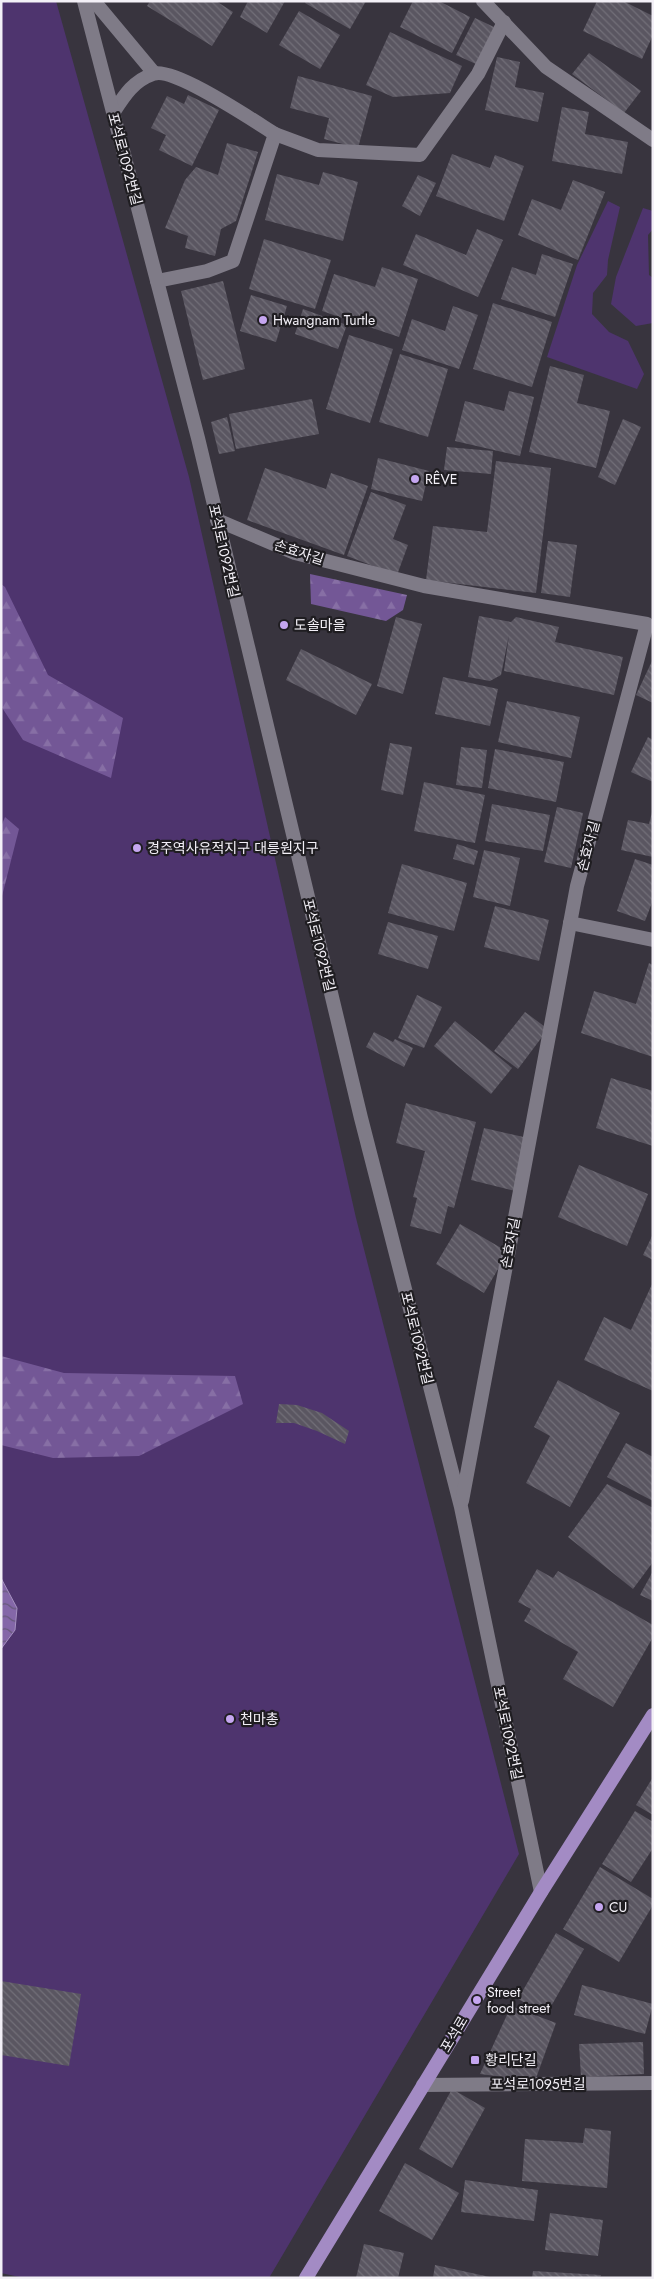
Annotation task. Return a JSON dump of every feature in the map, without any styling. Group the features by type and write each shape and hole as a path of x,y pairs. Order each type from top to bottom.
{"main road":[{"name":"포석로","path":"306,2278 541,1892 653,1715"}],"street":[{"path":"484,1 546,67 653,140"},
{"path":"93,2 154,73"},
{"name":"포석로1092번길","path":"93,2 113,113 217,520 361,1118 460,1507 541,1892"},
{"path":"113,113 130,86 154,73 170,74 220,100 275,134 318,150 420,155 478,74 504,22"},
{"path":"157,280 207,271 233,261 275,134"},
{"name":"손효자길","path":"217,520 295,553 424,586 647,624 577,886 460,1507"},
{"path":"570,923 653,940"},
{"name":"포석로1095번길","path":"423,2085 653,2084"}],"shaded area":[{"name":"경주역사유적지구 대릉원지구","path":"1,1 56,1 189,477 356,1218 519,1854 269,2278 24,2278 1,2273"},
{"path":"608,201 620,207 608,260 607,275 593,293 592,314 609,332 628,341 644,374 637,389 547,357 577,265"},
{"path":"643,208 653,211 653,229 648,235 649,275 653,278 653,323 636,326 611,304 616,277"}],"green space":[{"path":"310,574 407,595 403,610 386,621 311,604"},
{"path":"1,584 5,587 48,675 123,718 111,778 23,740 1,706"},
{"path":"5,817 19,829 1,900 1,827"},
{"path":"1,1356 64,1373 235,1376 243,1404 139,1456 53,1458 1,1445"}],"water":[{"path":"1,1578 17,1608 15,1630 1,1649"}],"building":[{"path":"150,1 216,1 233,12 212,46 147,6"},
{"path":"248,1 285,1 267,33 240,17"},
{"path":"306,1 366,1 350,29 305,3"},
{"path":"413,1 439,1 470,17 452,53 400,27"},
{"path":"597,1 623,1 653,16 653,35 642,59 583,31"},
{"path":"299,11 340,35 320,69 279,45"},
{"path":"475,18 494,27 476,64 456,55"},
{"path":"390,32 462,66 450,93 393,97 366,85"},
{"path":"589,53 641,91 624,113 572,74"},
{"path":"497,57 520,62 515,87 544,93 538,122 485,110"},
{"path":"298,76 372,96 358,148 324,139 329,118 290,108"},
{"path":"188,95 219,110 192,166 159,150 166,135 151,128 167,96 184,104"},
{"path":"562,107 589,112 585,134 628,142 622,174 552,161"},
{"path":"227,143 258,152 236,221 221,229 215,256 185,248 188,236 165,228 185,180 196,167 218,175"},
{"path":"452,154 490,168 495,155 524,166 504,221 436,196"},
{"path":"323,172 358,182 343,241 265,220 277,174 319,185"},
{"path":"418,175 436,183 420,216 402,206"},
{"path":"573,180 605,192 578,260 518,235 532,199 561,210"},
{"path":"477,229 503,240 478,297 403,265 416,234 466,255"},
{"path":"264,239 331,260 315,309 249,289"},
{"path":"542,254 573,264 555,317 501,299 512,267 536,275"},
{"path":"382,267 418,279 399,337 322,311 334,274 375,287"},
{"path":"223,281 245,369 203,380 181,291"},
{"path":"251,295 287,306 276,342 240,331"},
{"path":"493,303 552,322 532,387 473,369"},
{"path":"453,306 478,315 459,369 402,350 412,319 445,331"},
{"path":"303,309 347,325 338,349 295,334"},
{"path":"349,335 393,349 370,423 326,409"},
{"path":"400,354 448,369 428,437 379,422"},
{"path":"550,366 584,375 577,403 610,411 596,468 529,452"},
{"path":"509,391 534,397 520,456 455,441 465,401 504,411"},
{"path":"312,399 319,434 236,449 229,414"},
{"path":"227,417 235,451 219,454 211,422"},
{"path":"623,419 641,427 615,485 598,477"},
{"path":"447,447 493,451 491,474 444,470"},
{"path":"378,458 429,471 422,501 371,489"},
{"path":"496,461 551,468 536,593 426,580 433,526 487,532"},
{"path":"265,468 326,489 331,473 368,486 344,555 247,520"},
{"path":"371,492 406,505 393,539 408,545 397,575 347,556"},
{"path":"548,541 577,545 570,597 541,593"},
{"path":"479,616 511,622 516,617 559,627 555,642 623,657 614,695 504,671 509,635 501,675 490,681 468,677"},
{"path":"396,617 422,624 403,694 377,686"},
{"path":"301,649 372,684 356,715 286,680"},
{"path":"653,659 653,703 636,695"},
{"path":"443,677 498,689 490,726 435,714"},
{"path":"507,701 580,717 571,758 498,742"},
{"path":"648,737 653,740 653,782 631,772"},
{"path":"390,743 412,747 403,795 381,790"},
{"path":"461,747 487,750 482,788 456,785"},
{"path":"495,749 564,762 556,802 488,788"},
{"path":"424,782 485,795 475,843 414,831"},
{"path":"492,804 550,815 543,851 485,841"},
{"path":"557,807 583,813 571,868 544,862"},
{"path":"652,812 653,857 621,850 628,820 649,824"},
{"path":"457,844 478,851 474,865 453,859"},
{"path":"484,850 520,858 510,906 473,897"},
{"path":"635,859 653,865 653,900 645,921 617,911"},
{"path":"402,864 467,883 454,931 388,913"},
{"path":"495,906 549,920 539,961 484,947"},
{"path":"388,922 438,936 428,969 378,954"},
{"path":"649,963 653,965 653,1057 581,1033 594,991 636,1004"},
{"path":"417,995 442,1007 424,1048 398,1038"},
{"path":"525,1012 548,1029 518,1069 494,1051"},
{"path":"455,1021 512,1068 491,1094 434,1046"},
{"path":"374,1032 393,1042 395,1039 413,1048 404,1067 366,1047"},
{"path":"611,1078 653,1091 653,1146 596,1128"},
{"path":"406,1103 476,1122 454,1208 448,1206 441,1234 410,1226 417,1198 413,1197 425,1151 396,1143"},
{"path":"484,1128 528,1138 515,1191 471,1180"},
{"path":"579,1165 648,1194 627,1246 558,1217"},
{"path":"460,1224 508,1252 484,1293 436,1264"},
{"path":"653,1234 653,1260 643,1255"},
{"path":"653,1282 653,1391 584,1360 604,1317 631,1330"},
{"path":"558,1380 620,1413 570,1507 526,1483 550,1436 534,1427"},
{"path":"279,1404 297,1405 322,1413 349,1431 345,1444 294,1423 276,1423"},
{"path":"626,1443 653,1457 653,1501 607,1477"},
{"path":"607,1484 653,1508 653,1562 633,1589 568,1537"},
{"path":"537,1569 553,1578 558,1571 653,1625 653,1637 613,1707 563,1679 578,1652 524,1621 531,1609 518,1602"},
{"path":"653,1571 653,1601 640,1595"},
{"path":"653,1777 653,1815 636,1805"},
{"path":"635,1811 653,1822 653,1848 631,1882 602,1864"},
{"path":"600,1867 653,1899 653,1905 619,1962 563,1929"},
{"path":"556,1933 584,1949 546,2015 518,1999"},
{"path":"1,1981 81,1994 69,2066 1,2055"},
{"path":"582,1985 653,2004 645,2034 574,2015"},
{"path":"511,2006 556,2023 535,2081 480,2074"},
{"path":"643,2042 644,2074 581,2077 579,2044"},
{"path":"452,2089 485,2108 452,2168 419,2149"},
{"path":"585,2128 611,2131 607,2188 522,2181 525,2139 583,2143"},
{"path":"405,2163 459,2193 432,2240 379,2211"},
{"path":"465,2180 538,2190 534,2221 461,2212"},
{"path":"550,2213 603,2220 598,2256 545,2250"},
{"path":"364,2244 404,2253 398,2278 356,2278"},
{"path":"435,2265 490,2277 490,2278 433,2278"},
{"path":"533,2271 601,2275 600,2278 532,2278"}],"place":[{"name":"Hwangnam Turtle","path":"263,320"},
{"name":"RÊVE","path":"415,479"},
{"name":"도솔마을","path":"284,625"},
{"name":"경주역사유적지구 대릉원지구","path":"137,848"},
{"name":"천마총","path":"230,1719"},
{"name":"CU","path":"599,1907"},
{"name":"Street food street","path":"477,2000"},
{"name":"황리단길","path":"475,2060"}]}
